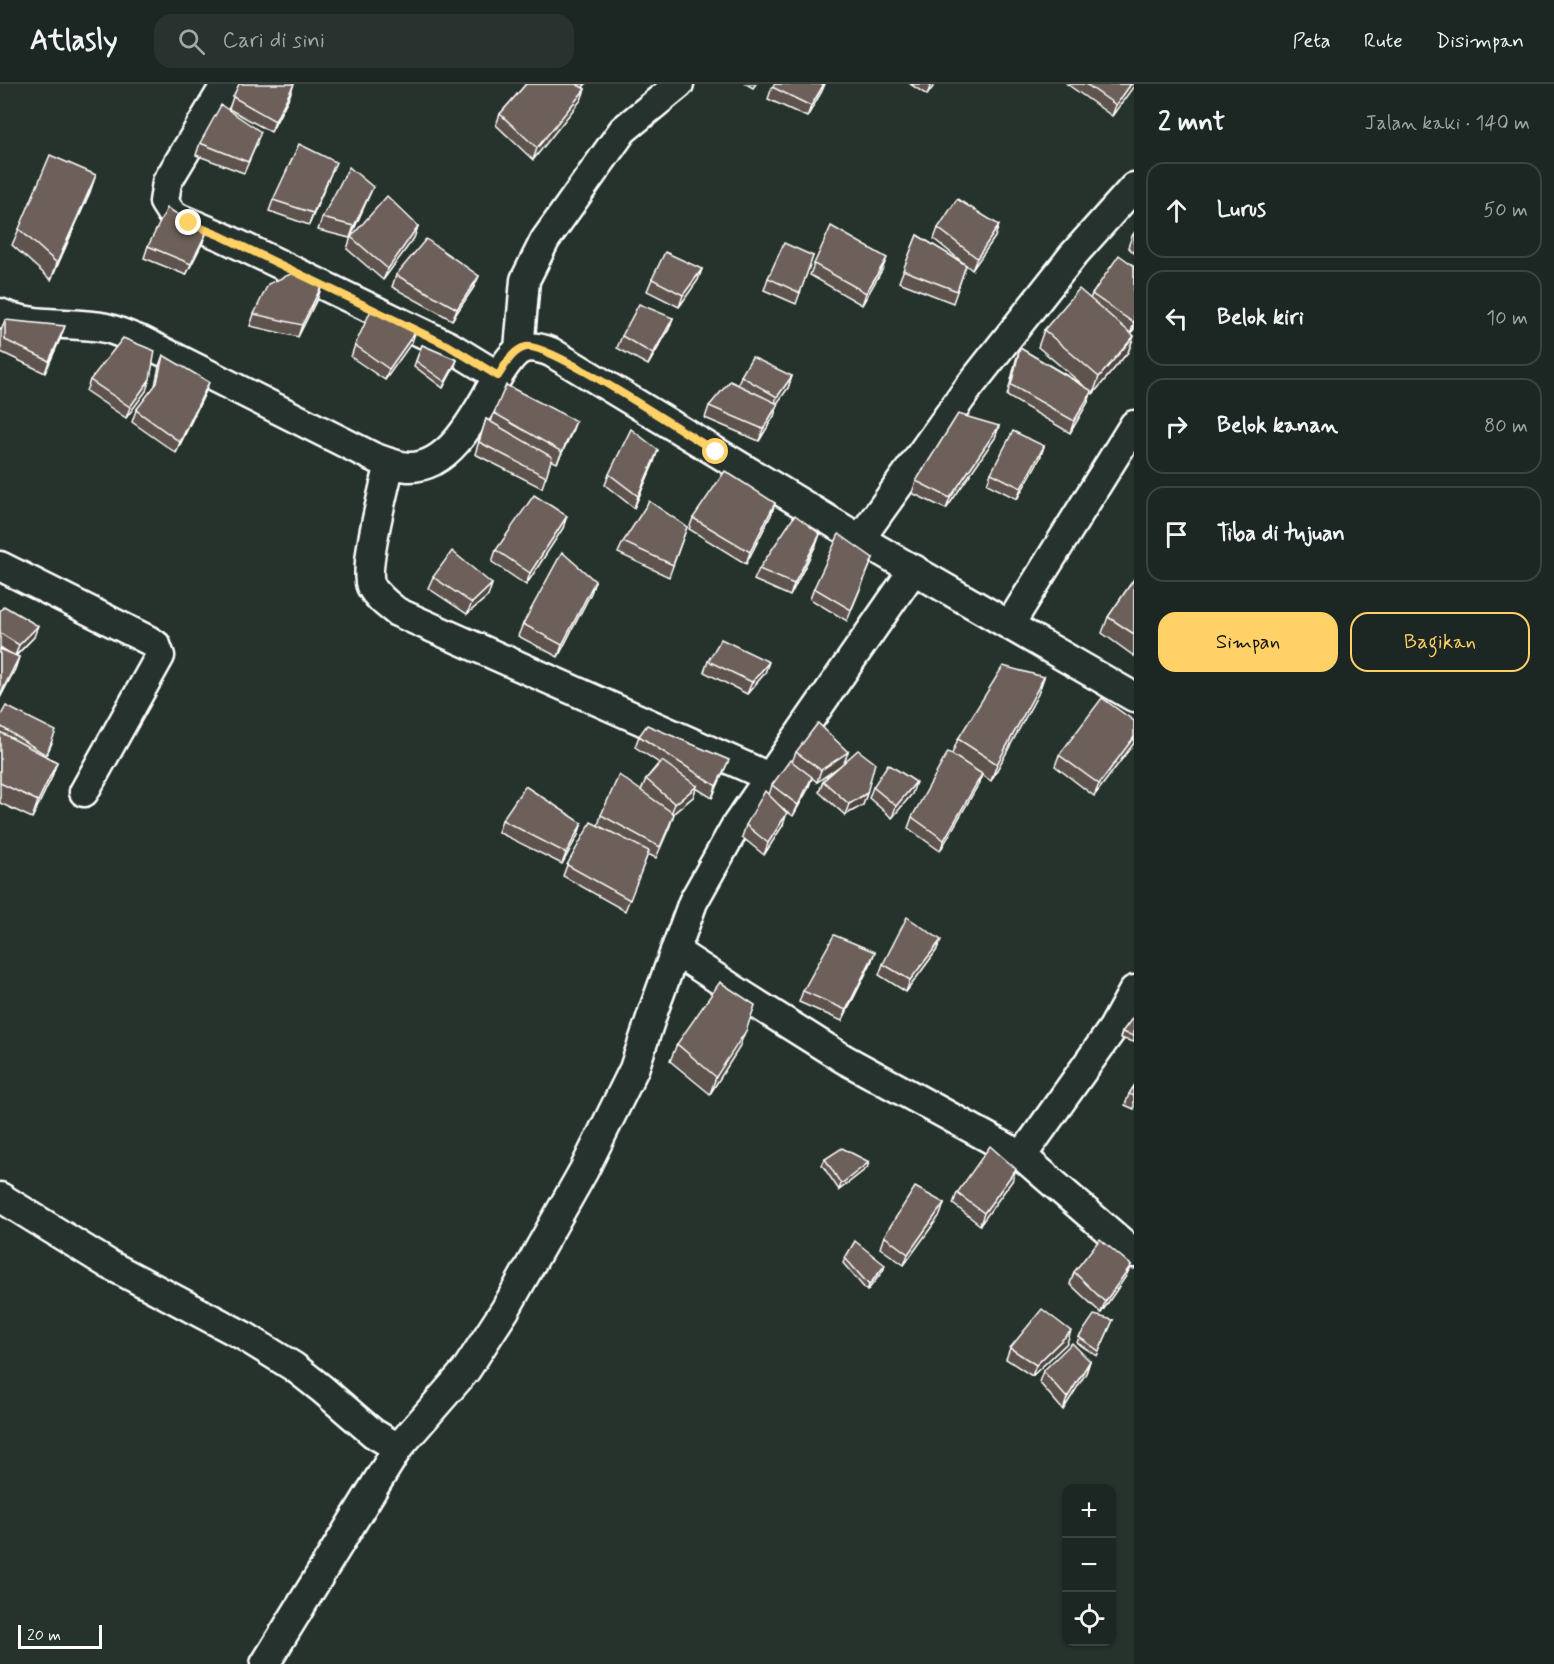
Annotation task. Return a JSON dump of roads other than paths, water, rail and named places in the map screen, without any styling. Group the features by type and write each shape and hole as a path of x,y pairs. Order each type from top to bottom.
{"street":[{"path":"226,84 167,182 164,202 171,213 449,346 498,376"},
{"path":"519,349 525,280 545,240 623,130 679,84"},
{"path":"860,539 969,387 1074,254 1134,187"},
{"path":"0,313 34,322 107,328 142,341 373,457 411,467 433,462 448,452 470,422 498,376 519,349 532,346 551,352 860,539 1134,697"},
{"path":"1011,624 1134,425"},
{"path":"390,463 375,529 370,571 370,584 388,605 397,612 769,777"},
{"path":"0,566 156,645 160,656 84,792"},
{"path":"265,1664 398,1448 466,1370 505,1310 578,1180 634,1069 693,902 708,874 735,827 914,569"},
{"path":"675,951 844,1059 1022,1156 1134,1253"},
{"path":"1022,1156 1113,1028 1134,990"},
{"path":"0,1197 110,1265 244,1336 284,1361 322,1389 373,1433 398,1448"}]}
